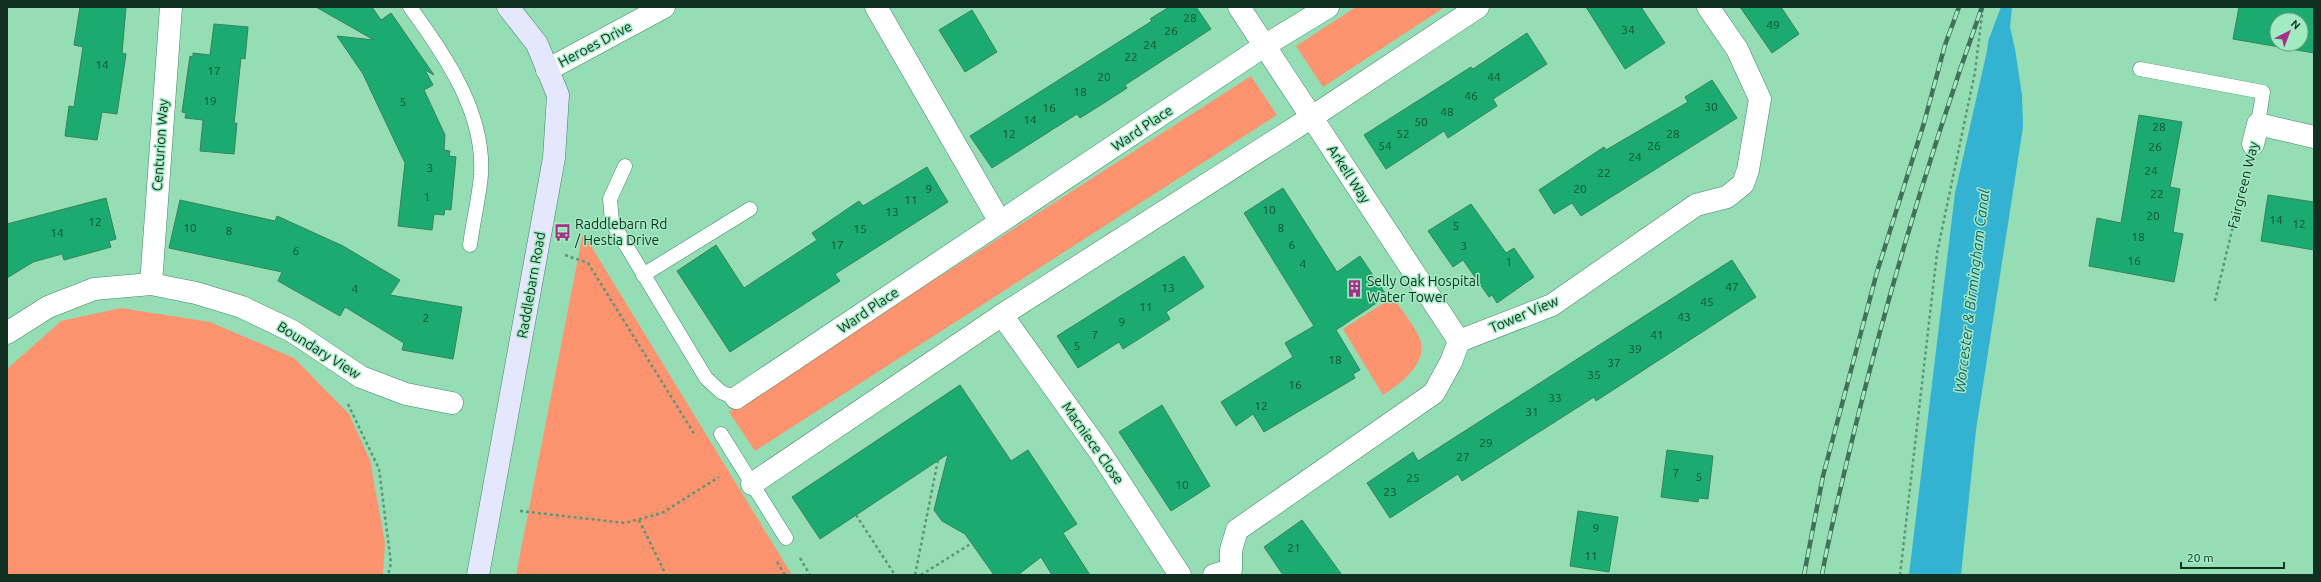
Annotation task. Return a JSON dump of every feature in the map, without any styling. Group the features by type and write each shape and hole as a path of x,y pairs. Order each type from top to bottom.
{"street":[{"name":"Centurion Way","path":"151,284 171,7"},
{"name":"Raddlebarn Road","path":"478,575 554,158 558,95 537,44 508,7"},
{"name":"Heroes Drive","path":"548,70 664,7"},
{"path":"876,7 1000,222"},
{"name":"Arkell Way","path":"1239,7 1459,341"},
{"name":"Ward Place","path":"736,398 1264,46 1328,7"},
{"path":"752,484 1002,315 1312,117 1478,7"},
{"name":"Tower View","path":"1459,341 1552,305 1696,205 1727,197 1743,184 1748,170 1760,99 1737,49 1708,7"},
{"name":"Fairgreen Way","path":"2255,134 2314,136"},
{"name":"Boundary View","path":"7,333 48,307 94,289 151,284 196,293 242,307 292,331 361,377 406,394 452,403"},
{"name":"Macniece Close","path":"1002,315 1100,452 1180,575"},
{"path":"1226,573 1237,530 1434,393 1452,362 1459,341"}],"lane":[{"path":"410,7 444,53 469,105 479,139 481,175 470,245"},
{"path":"2140,69 2263,92 2255,134"},
{"path":"625,166 610,199 612,222 706,378 721,392 736,398"},
{"path":"643,275 750,209"},
{"path":"721,434 786,538"}],"path":[{"path":"1900,575 1937,253 1975,72 1983,7"},
{"name":"Fairgreen Way","path":"2215,301 2255,134"},
{"path":"539,246 588,263 699,441"},
{"path":"347,401 379,469 391,563 388,575"},
{"path":"915,575 938,460"},
{"path":"490,507 625,523 662,513 721,476 717,470"},
{"path":"856,515 895,575"},
{"path":"639,520 666,575"},
{"path":"921,575 972,543"},
{"path":"772,555 785,575"}],"shaded area":[{"path":"1356,7 1445,7 1323,87 1296,46"},
{"path":"1251,76 1277,115 755,451 729,412"},
{"path":"583,233 792,575 516,575"},
{"path":"1393,297 1416,331 1421,342 1422,350 1416,366 1410,373 1383,395 1343,329"},
{"path":"121,308 210,322 294,358 349,414 370,460 385,543 383,575 7,575 7,369 61,321"}],"water":[{"name":"Worcester & Birmingham Canal","path":"1992,7 2012,7 2010,27 2022,95 2023,127 1976,430 1961,575 1909,575 1955,193 1987,51"}],"pier":[{"path":"1990,7 2001,7 1985,49"}],"building":[{"path":"80,7 126,7 122,53 126,54 117,114 102,112 97,140 65,136 69,106 74,107 83,47 74,45"},
{"path":"316,7 372,7 381,20 391,13 434,75 425,70 433,85 424,90 445,135 444,150 450,151 449,156 456,157 451,210 445,209 444,215 434,214 432,230 398,226 405,163 363,74 337,36 374,40"},
{"path":"1169,7 1196,7 1211,29 1125,85 1127,88 1104,103 1080,118 1077,114 992,168 970,136 1152,21 1150,19"},
{"path":"1586,7 1641,7 1665,43 1625,69"},
{"path":"1740,7 1781,7 1799,34 1772,53"},
{"path":"2239,7 2314,7 2314,53 2308,52 2309,12 2269,12 2269,45 2233,39"},
{"path":"972,10 997,52 965,72 939,30"},
{"path":"214,24 248,27 245,59 241,58 234,124 237,123 234,154 200,151 203,120 185,118 186,113 182,112 190,56 193,57 193,53 210,55"},
{"path":"1527,33 1547,64 1493,99 1497,106 1448,138 1444,131 1386,169 1364,135 1471,67 1473,69"},
{"path":"1712,80 1737,118 1581,216 1572,203 1554,214 1539,190 1604,147 1606,150 1688,102 1685,97"},
{"path":"2139,115 2182,122 2170,187 2180,189 2173,232 2183,234 2174,282 2089,266 2097,218 2121,223"},
{"path":"927,167 948,202 835,274 840,281 730,352 677,271 716,245 744,288 817,240 812,233 859,201 863,206"},
{"path":"1283,188 1337,272 1360,256 1387,296 1336,330 1360,370 1353,374 1355,378 1264,432 1253,414 1236,426 1221,402 1293,357 1285,343 1314,326 1244,213"},
{"path":"2268,195 2314,202 2314,250 2261,241"},
{"path":"106,198 116,239 109,241 111,247 64,260 62,254 33,262 7,278 7,224"},
{"path":"180,200 275,221 277,216 343,246 400,280 390,295 462,307 453,359 402,350 404,343 345,307 340,316 278,281 282,272 169,248"},
{"path":"1471,204 1506,253 1514,248 1534,277 1497,303 1492,295 1489,297 1463,260 1453,267 1428,231"},
{"path":"1184,256 1204,287 1166,312 1170,319 1123,349 1119,342 1078,368 1057,336"},
{"path":"1732,260 1756,297 1596,401 1594,397 1462,481 1458,474 1390,518 1367,483 1413,452 1418,461"},
{"path":"960,385 1011,461 1028,450 1077,524 1063,533 1090,575 1052,575 1041,557 1018,575 994,575 965,534 942,521 934,510 948,454 820,539 792,497"},
{"path":"1162,405 1210,486 1171,511 1119,432"},
{"path":"1667,450 1713,456 1708,499 1699,498 1698,502 1661,497"},
{"path":"1578,511 1618,517 1609,572 1570,566"},
{"path":"1302,520 1342,575 1283,575 1264,547"}],"railway":[{"path":"1804,575 1823,476 1877,272 1924,123 1945,45 1959,7"},
{"path":"1822,575 1829,537 1869,371 1898,266 1930,162 1982,7"}],"place":[{"name":"Raddlebarn Rd / Hestia Drive","path":"562,232"},
{"name":"Selly Oak Hospital Water Tower","path":"1354,289"}]}
